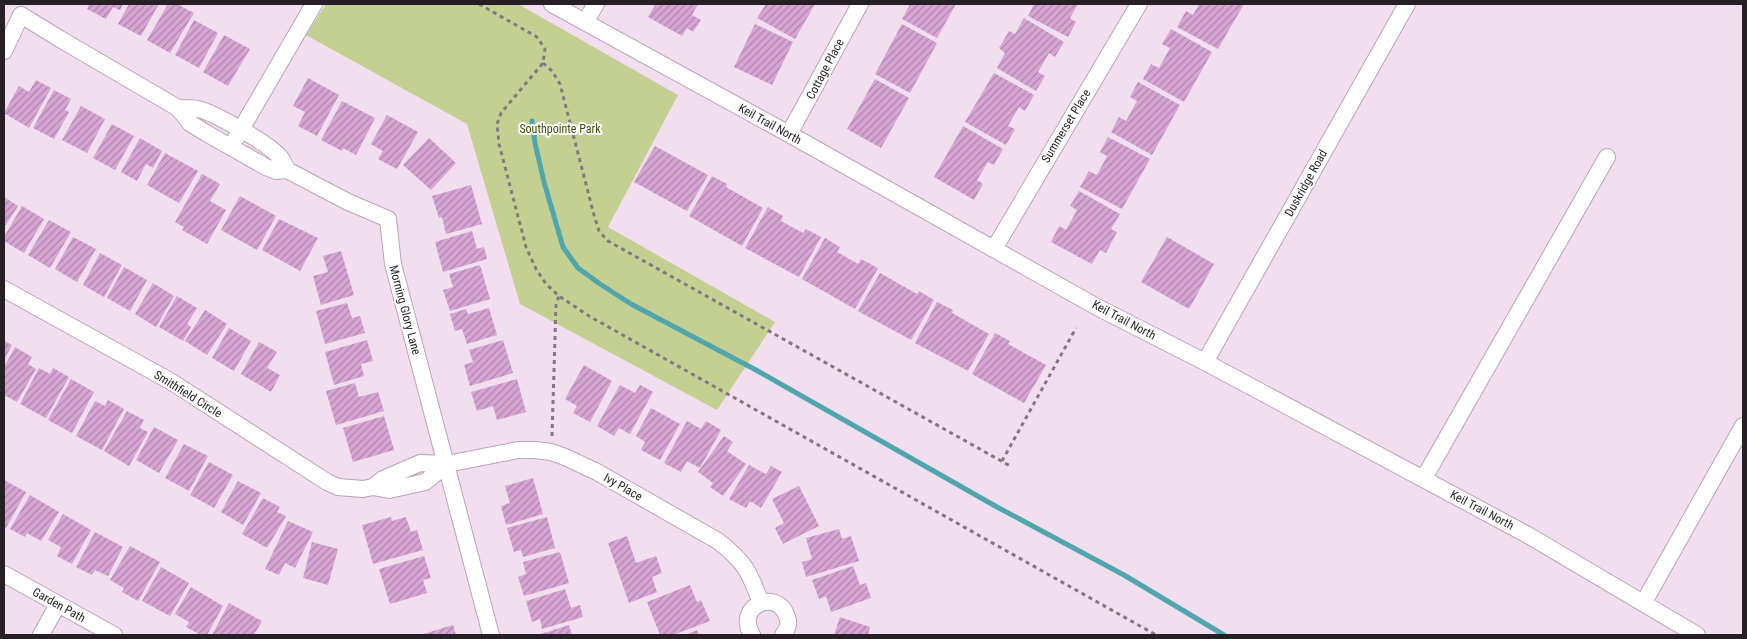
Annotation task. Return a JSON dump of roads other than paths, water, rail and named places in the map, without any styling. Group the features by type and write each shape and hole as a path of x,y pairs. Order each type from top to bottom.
{"street":[{"path":"231,148 314,4"},
{"name":"Keil Trail North","path":"552,4 789,134 1097,307 1205,362 1526,534 1697,635"},
{"path":"585,22 596,4"},
{"name":"Cottage Place","path":"789,134 860,4"},
{"name":"Summerset Place","path":"994,249 1139,4"},
{"name":"Duskridge Road","path":"1205,362 1407,4"},
{"path":"4,51 21,15 60,40 178,108 190,122 231,148 276,171 287,170"},
{"name":"Morning Glory Lane","path":"178,108 198,109 240,130 266,145 278,155 287,170 348,202 388,219 393,264 491,635"},
{"path":"1424,478 1607,156"},
{"name":"Smithfield Circle","path":"4,289 170,381 327,482 338,487 352,489 373,486 389,490 425,482 446,464"},
{"path":"1644,602 1743,426"},
{"name":"Ivy Place","path":"446,464 510,451 535,450 565,456 597,472 718,541 747,568 761,603"},
{"name":"Garden Path","path":"4,574 114,635"},
{"path":"752,635 749,629 748,616 755,606 761,603 774,602 784,609 788,621 788,627 783,635"},
{"path":"41,635 58,604"}],"waterway":[{"path":"532,121 544,182 563,247 578,268 631,304 756,370 997,507 1124,575 1224,635"}],"park label":[{"name":"Southpointe Park","path":"560,129"}]}
